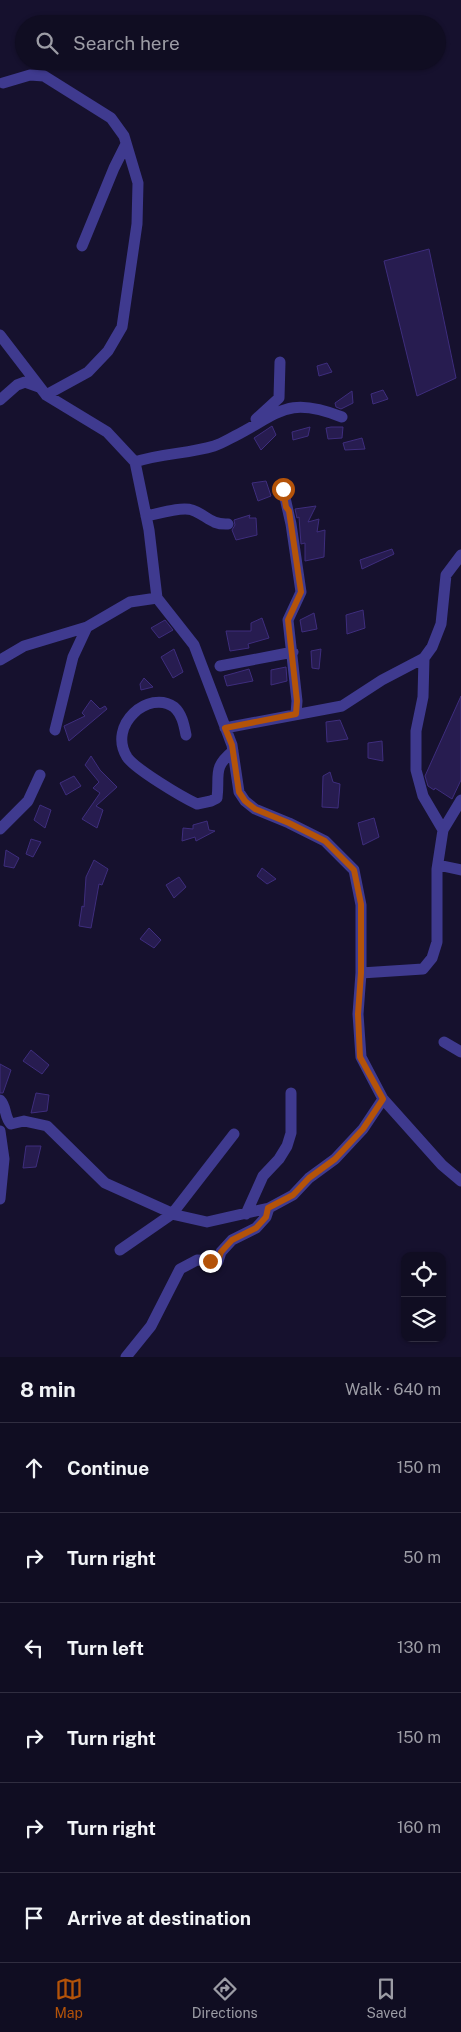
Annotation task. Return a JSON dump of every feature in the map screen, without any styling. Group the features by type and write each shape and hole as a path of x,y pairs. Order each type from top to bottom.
{"street":[{"path":"4,83 30,75 44,76 111,118 124,136 138,183 137,224 122,327 108,351 88,372 43,392"},
{"path":"82,246 114,168 126,144"},
{"path":"0,335 43,392"},
{"path":"239,434 279,398 280,362"},
{"path":"0,400 17,385 25,382 107,432 135,462 146,516 157,598 194,645 225,728 232,751 239,792 245,801 255,809 325,841 354,870 361,904 361,973 358,1014 360,1057 383,1099 442,1165 461,1181"},
{"path":"135,462 151,456 215,446 283,409 299,406 322,410 342,418"},
{"path":"283,489 286,507 289,511 301,592 288,620 293,652 297,701 296,714"},
{"path":"146,516 187,508 208,520 228,524"},
{"path":"225,728 342,706 382,680 424,658 432,647 441,624 446,575 461,555"},
{"path":"0,660 24,646 87,627 130,602 157,598"},
{"path":"55,730 73,658 87,627"},
{"path":"220,666 293,652"},
{"path":"424,658 423,696 416,731 416,770 423,796 443,830"},
{"path":"186,735 182,717 173,707 167,704 156,704 138,709 125,722 120,743 127,758 142,770 197,804 216,798 218,769 224,758 232,751"},
{"path":"0,829 28,801 40,775"},
{"path":"361,973 423,969 432,958 437,942 438,865 443,830 461,800"},
{"path":"438,865 461,870"},
{"path":"444,1042 461,1052"},
{"path":"246,1214 263,1176 279,1159 287,1146 291,1132 291,1093"},
{"path":"0,1100 5,1105 8,1121 11,1124 24,1121 47,1126 105,1183 172,1214 207,1222 268,1208 293,1195 309,1178 335,1159 363,1129 383,1099"},
{"path":"0,1131 4,1159 0,1199"},
{"path":"120,1250 172,1214 234,1134"},
{"path":"126,1357 151,1326 180,1269 197,1260 218,1261 221,1252 232,1240 256,1228 266,1217 268,1208"}],"building":[{"path":"429,249 456,378 417,396 384,261"},
{"path":"327,363 332,372 319,376 317,366"},
{"path":"383,390 388,399 373,404 371,394"},
{"path":"352,391 353,403 341,409 336,407 335,403"},
{"path":"272,426 276,435 261,450 254,438"},
{"path":"310,427 308,436 293,440 292,432"},
{"path":"343,427 342,438 328,439 326,428"},
{"path":"362,438 365,449 345,450 343,443"},
{"path":"266,481 271,496 258,501 252,483"},
{"path":"316,506 308,522 319,519 317,532 325,530 324,557 305,561 305,543 301,544 299,517 297,518 295,509"},
{"path":"250,515 249,518 256,518 257,535 236,540 232,530 235,525 234,520"},
{"path":"392,549 394,554 362,569 360,560"},
{"path":"363,610 365,628 347,634 346,615"},
{"path":"314,613 317,629 302,632 300,620"},
{"path":"262,618 269,638 248,644 249,648 230,651 226,631 251,631 251,623"},
{"path":"165,620 173,630 159,638 151,628"},
{"path":"174,649 183,672 173,678 161,657"},
{"path":"321,649 319,669 312,668 311,651"},
{"path":"286,667 287,681 271,685 271,670"},
{"path":"249,669 253,681 227,686 224,676"},
{"path":"144,678 153,687 141,690 140,684"},
{"path":"461,696 461,780 452,799 435,788 434,790 428,786 425,776"},
{"path":"91,700 100,709 105,706 107,709 69,741 64,726 85,716 82,713"},
{"path":"340,720 348,739 327,742 326,722"},
{"path":"382,741 383,761 368,758 368,743"},
{"path":"91,756 100,770 117,787 96,806 103,810 97,828 82,819 100,793 93,788 99,782 85,765"},
{"path":"330,772 333,782 340,784 338,808 322,807 323,776"},
{"path":"74,776 81,786 66,795 60,783"},
{"path":"40,805 51,810 45,828 34,820"},
{"path":"374,818 379,837 363,845 358,823"},
{"path":"207,821 209,830 215,831 196,841 195,837 182,841 183,828 193,829 193,825"},
{"path":"31,839 41,842 33,857 26,854"},
{"path":"6,850 19,858 14,868 4,866"},
{"path":"94,860 108,869 102,885 99,884 91,928 79,926 82,906 84,907 86,877"},
{"path":"262,868 276,879 267,884 257,876"},
{"path":"179,877 186,887 174,898 166,885"},
{"path":"149,928 161,940 154,948 140,939"},
{"path":"31,1050 49,1065 42,1074 23,1061"},
{"path":"0,1064 11,1070 3,1093 0,1093"},
{"path":"36,1093 49,1095 47,1111 31,1113"},
{"path":"26,1146 41,1146 36,1167 23,1168"}],"route":[{"path":"210,1261 218,1261 221,1252 232,1240 244,1236 256,1228 266,1217 268,1208 293,1195 309,1178 335,1159 363,1129 383,1099 360,1057 358,1014 361,973 361,904 354,870 325,841 255,809 245,801 239,792 232,745 225,728 296,714 297,701 292,641 288,620 301,592 289,511 286,507 283,489"}]}
